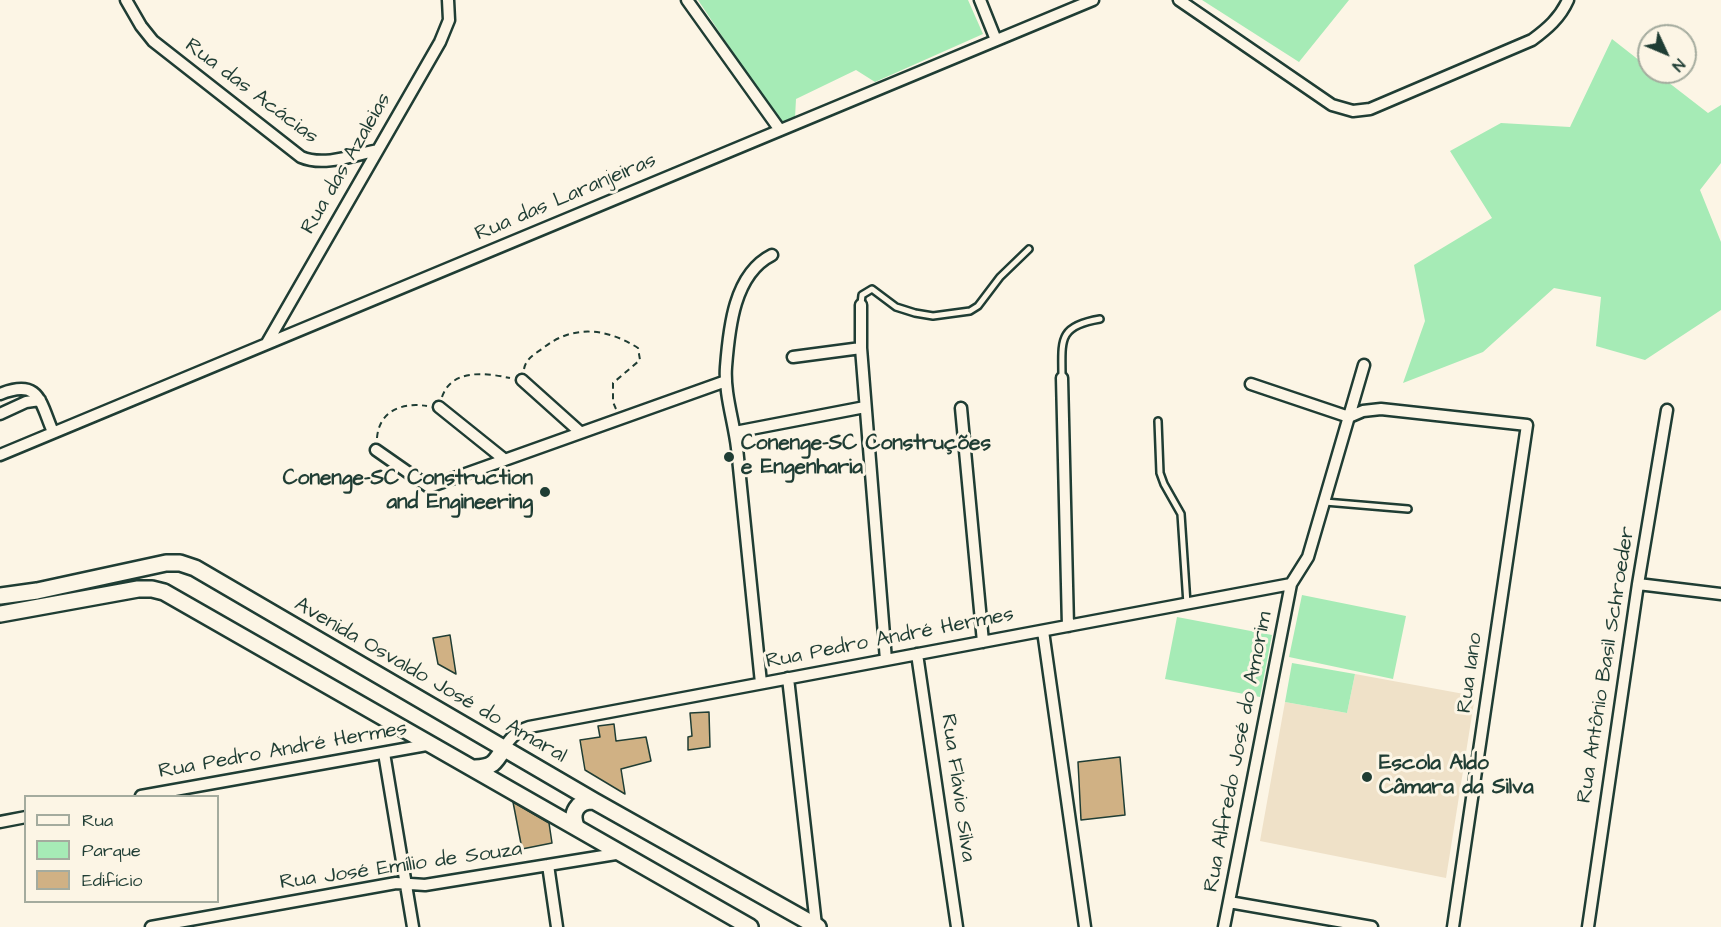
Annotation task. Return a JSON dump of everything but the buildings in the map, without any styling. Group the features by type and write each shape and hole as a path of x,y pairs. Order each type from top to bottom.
{"main road":[{"name":"Avenida Osvaldo José do Amaral","path":"0,596 37,591 166,563 180,563 195,568 594,801 817,926"},
{"path":"0,614 138,589 164,592 750,927"},
{"path":"475,768 487,768 492,765 504,747"},
{"path":"577,828 574,822 576,809 581,803 594,801"}],"street":[{"name":"Rua das Acácias","path":"126,0 153,41 301,157 320,162 378,150"},
{"name":"Rua das Azaleias","path":"267,344 440,42 449,20 448,0"},
{"path":"687,0 780,130"},
{"path":"980,0 996,40"},
{"name":"Rua das Laranjeiras","path":"0,455 1093,0"},
{"path":"1179,0 1332,105 1353,111 1370,109 1532,40 1549,27 1564,9 1568,0"},
{"path":"761,683 735,432 726,381 735,310 742,285 754,267 772,255"},
{"path":"861,305 865,407 886,660"},
{"path":"793,357 861,348"},
{"path":"1291,584 1308,557 1364,365"},
{"path":"1062,378 1068,626"},
{"path":"522,380 580,432"},
{"path":"376,450 429,488 726,381"},
{"path":"1251,384 1349,417"},
{"path":"0,394 12,389 26,388 33,391 40,400 53,432"},
{"path":"0,414 26,402 40,400"},
{"path":"439,407 505,460"},
{"path":"735,432 865,407"},
{"path":"961,408 983,642"},
{"name":"Rua Iano","path":"1349,417 1363,411 1380,409 1527,425 1453,927"},
{"name":"Rua Antônio Basil Schroeder","path":"1588,927 1638,584 1667,410"},
{"name":"Rua Pedro André Hermes","path":"504,747 511,737 529,727 1291,584"},
{"name":"Rua Alfredo José do Amorim","path":"1224,927 1291,584"},
{"path":"1638,584 1721,594"},
{"path":"1043,631 1085,927"},
{"name":"Rua Flávio Silva","path":"917,654 957,927"},
{"path":"788,678 817,926"},
{"name":"Rua Pedro André Hermes","path":"147,795 432,744"},
{"path":"384,753 413,927"},
{"path":"0,822 24,817"},
{"name":"Rua José Emílio de Souza","path":"151,927 396,883 425,885 622,853"},
{"path":"548,866 557,927"},
{"path":"1229,902 1372,927"}],"lane":[{"path":"861,305 862,295 872,289 896,307 915,313 933,316 970,312 1029,249"},
{"path":"1062,378 1062,345 1065,336 1073,327 1082,322 1100,319"},
{"path":"1158,421 1160,473 1181,514 1187,604"},
{"path":"1325,502 1408,509"}],"shaded area":[{"name":"Escola Aldo Câmara da Silva","path":"1355,674 1475,696 1446,878 1260,841 1285,702 1347,713"}],"green space":[{"path":"698,0 968,0 983,34 875,82 856,70 796,99 795,118 780,123"},
{"path":"1202,0 1349,0 1299,62"},
{"path":"1612,39 1637,59 1637,84 1671,84 1708,113 1721,105 1721,163 1700,190 1721,242 1721,310 1645,360 1596,346 1601,297 1554,288 1483,352 1403,383 1425,321 1414,265 1492,218 1450,151 1501,123 1570,127"},
{"path":"1302,595 1406,616 1393,679 1289,657"},
{"path":"1177,617 1272,635 1260,697 1165,679"},
{"path":"1292,663 1355,674 1347,713 1285,702"}],"place":[{"name":"Conenge-SC Construções e Engenharia","path":"729,457"},
{"name":"Conenge-SC Construction and Engineering","path":"545,492"},
{"name":"Escola Aldo Câmara da Silva","path":"1367,777"}]}
